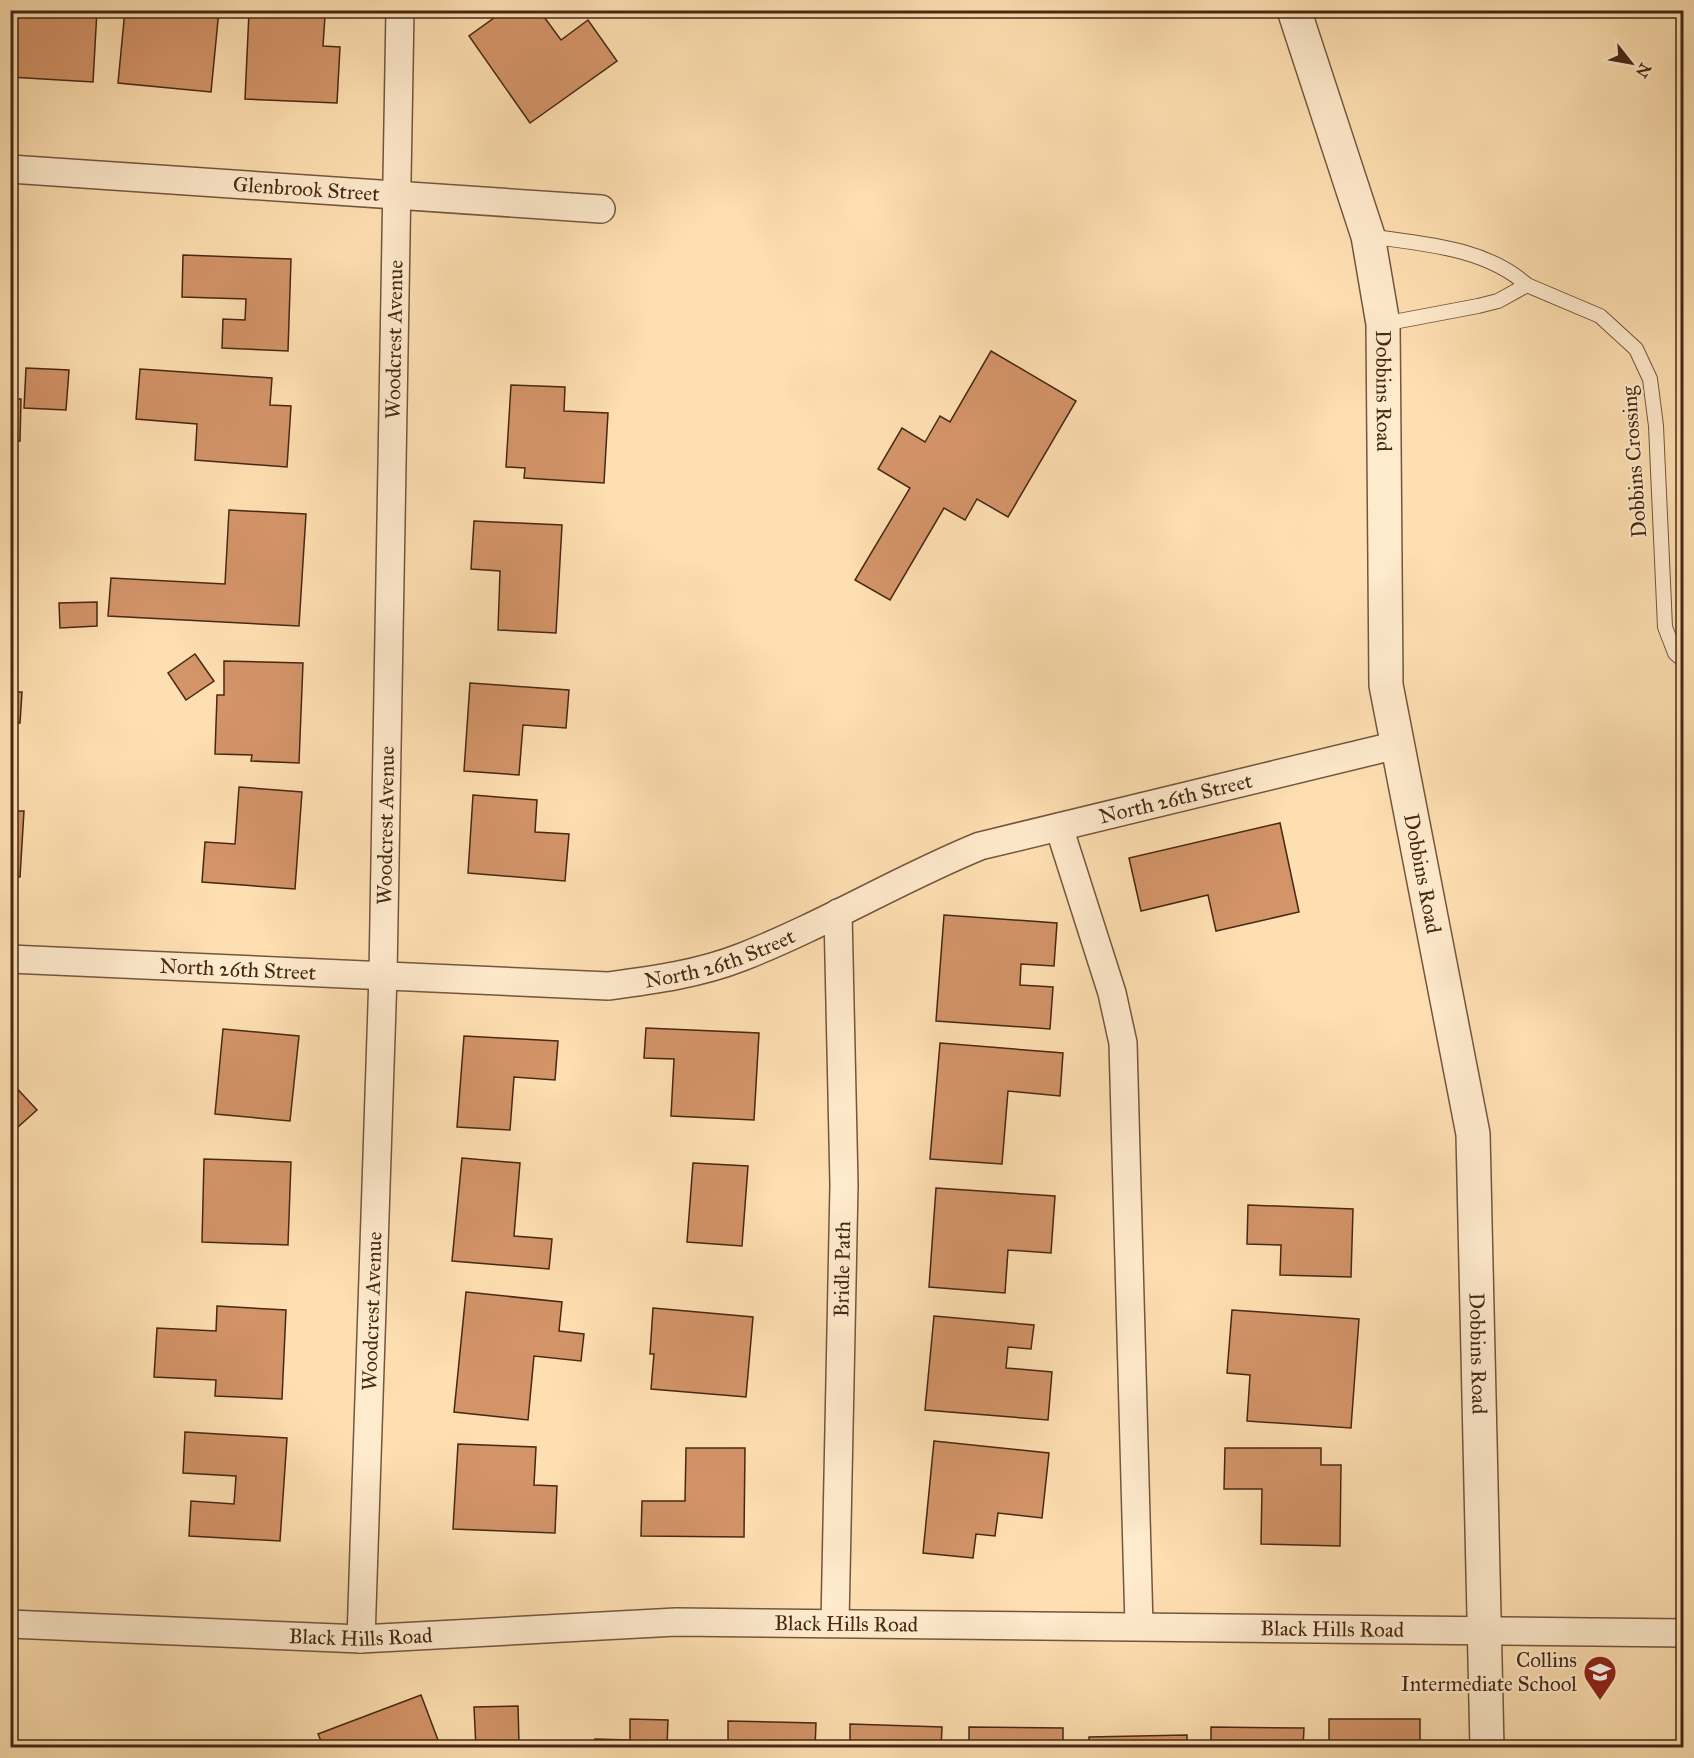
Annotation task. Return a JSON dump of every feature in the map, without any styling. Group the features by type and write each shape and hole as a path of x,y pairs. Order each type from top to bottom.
{"street":[{"name":"Woodcrest Avenue","path":"361,1639 383,975 400,10"},
{"name":"Dobbins Road","path":"1294,10 1368,236 1383,324 1386,685 1473,1134 1487,1748"},
{"name":"Glenbrook Street","path":"10,170 601,209"},
{"name":"North 26th Street","path":"10,959 608,986 671,978 741,957 838,913 935,864 980,846 1397,745"},
{"path":"1059,827 1112,993 1124,1042 1139,1626"},
{"name":"Bridle Path","path":"835,1623 844,1185 838,913"},
{"name":"Black Hills Road","path":"10,1624 361,1639 676,1622 1683,1633"}],"lane":[{"name":"Dobbins Crossing","path":"1368,236 1468,253 1518,277 1527,285 1600,316 1636,349 1650,379 1656,426 1665,627 1675,653 1683,661"},
{"path":"1383,324 1498,301 1527,285"}],"building":[{"path":"56,10 97,10 93,82 10,77 10,11 56,14"},
{"path":"125,10 219,10 211,92 118,83"},
{"path":"505,10 539,10 561,40 588,20 617,61 530,123 469,36"},
{"path":"249,12 325,16 323,46 340,47 337,103 245,99"},
{"path":"183,255 291,259 288,351 222,348 223,319 245,320 246,299 182,297"},
{"path":"991,351 1076,401 1008,517 977,499 965,520 944,508 890,600 855,580 910,488 878,469 902,428 925,442 940,416 950,422"},
{"path":"26,368 69,370 66,410 24,408"},
{"path":"140,369 272,378 270,405 291,406 287,467 195,460 197,424 136,419"},
{"path":"511,385 565,387 564,411 608,413 604,483 524,478 525,468 506,467"},
{"path":"10,399 21,399 20,441 10,441"},
{"path":"229,510 306,514 299,626 108,616 111,578 225,584"},
{"path":"474,521 562,525 556,633 498,630 500,571 471,569"},
{"path":"97,602 97,626 60,628 59,603"},
{"path":"195,654 214,681 186,700 168,673"},
{"path":"224,661 303,663 299,763 251,761 252,755 215,754 217,695 224,695"},
{"path":"470,683 569,690 566,728 523,725 519,775 464,771"},
{"path":"10,692 22,692 20,723 10,723"},
{"path":"239,787 302,792 295,889 202,882 205,842 235,844"},
{"path":"473,795 537,800 535,832 569,834 565,881 468,873"},
{"path":"10,811 24,811 20,877 10,876"},
{"path":"1280,823 1299,912 1216,931 1208,895 1141,911 1129,858"},
{"path":"944,915 1057,923 1054,966 1021,964 1020,985 1053,987 1050,1029 936,1021"},
{"path":"646,1028 759,1033 754,1120 671,1116 674,1059 644,1058"},
{"path":"223,1029 299,1036 290,1121 215,1114"},
{"path":"464,1036 558,1041 555,1080 514,1077 510,1130 457,1127"},
{"path":"940,1043 1063,1053 1060,1096 1008,1091 1002,1164 930,1159"},
{"path":"10,1081 37,1110 10,1134"},
{"path":"462,1158 520,1163 514,1236 552,1239 549,1269 452,1261"},
{"path":"204,1159 291,1162 288,1245 202,1242"},
{"path":"693,1163 748,1166 742,1246 687,1242"},
{"path":"936,1188 1055,1196 1051,1253 1008,1250 1005,1293 929,1287"},
{"path":"1248,1205 1353,1209 1351,1277 1280,1275 1281,1245 1247,1244"},
{"path":"466,1292 562,1302 559,1331 584,1334 581,1361 534,1356 528,1420 454,1412"},
{"path":"217,1306 286,1310 282,1399 215,1396 216,1380 154,1377 157,1328 216,1331"},
{"path":"653,1308 753,1317 746,1397 651,1389 654,1354 650,1354"},
{"path":"1232,1310 1359,1319 1351,1428 1247,1421 1250,1375 1227,1373"},
{"path":"934,1316 1034,1325 1031,1349 1008,1347 1006,1368 1052,1372 1048,1420 925,1410"},
{"path":"185,1432 287,1438 280,1541 189,1536 191,1501 234,1504 236,1476 183,1473"},
{"path":"934,1441 1049,1453 1042,1518 998,1513 995,1536 976,1534 973,1558 923,1553"},
{"path":"458,1444 536,1447 534,1485 557,1486 555,1533 453,1529"},
{"path":"686,1448 745,1448 744,1537 641,1536 642,1501 685,1501"},
{"path":"1225,1448 1321,1448 1321,1465 1341,1465 1340,1546 1261,1544 1262,1489 1224,1489"},
{"path":"421,1695 441,1748 324,1748 318,1734"},
{"path":"518,1706 519,1743 570,1741 570,1748 476,1748 474,1707"},
{"path":"630,1719 668,1720 667,1747 690,1748 595,1748 595,1739 630,1740"},
{"path":"1329,1719 1420,1719 1420,1748 1329,1748"},
{"path":"728,1721 816,1723 815,1748 728,1748"},
{"path":"850,1724 942,1727 941,1748 850,1748"},
{"path":"969,1727 1063,1728 1063,1748 969,1748"},
{"path":"1211,1727 1304,1728 1303,1748 1211,1748"},
{"path":"1187,1735 1187,1748 1089,1748 1089,1737"}],"place":[{"name":"Collins Intermediate School","path":"1600,1701"}]}
